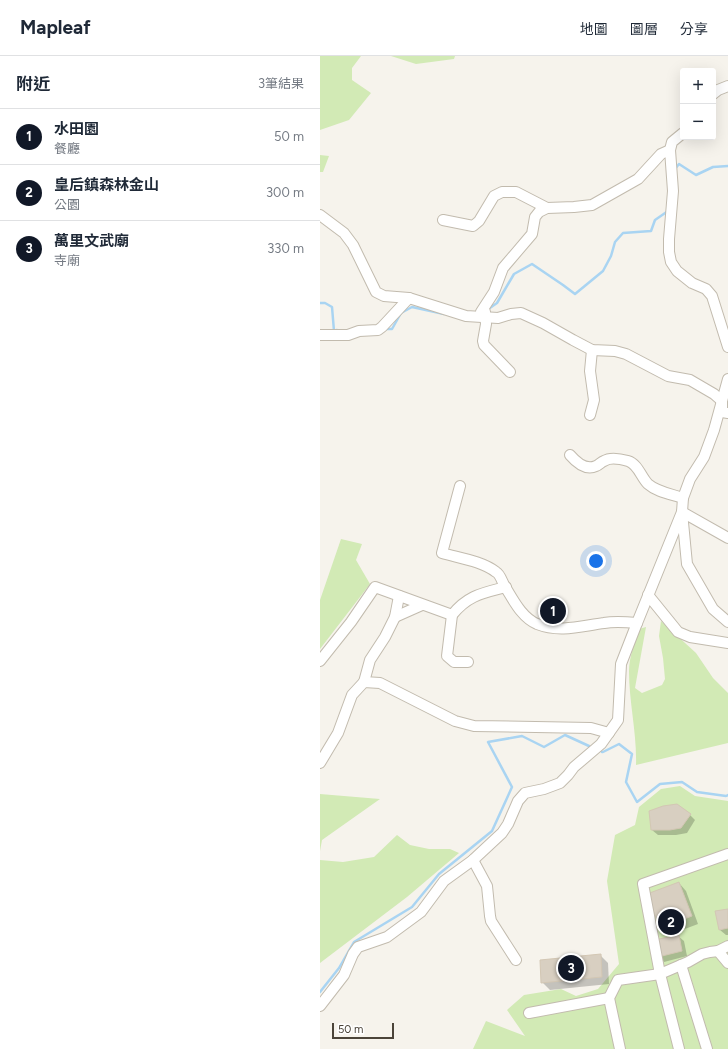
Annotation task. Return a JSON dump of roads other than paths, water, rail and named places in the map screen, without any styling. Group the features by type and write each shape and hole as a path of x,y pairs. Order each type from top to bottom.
{"street":[{"path":"716,92 728,86"},
{"path":"680,135 672,142 670,150 673,191 669,239 671,262 677,271 692,283 706,289 712,296 728,347"},
{"path":"510,372 484,345 483,341 486,324 485,312 481,312 494,292 504,268 532,234 535,217 539,212 547,208 592,205 638,179 661,154 670,150"},
{"path":"443,220 473,226 479,221 494,196 502,192 516,192 547,208"},
{"path":"320,215 344,233 353,245 376,292 384,296 409,298 466,316 498,318 520,313 543,323 592,350 615,351 626,354 668,376 690,380 714,394 722,401 722,412 728,413"},
{"path":"320,335 348,335 360,331 378,330 409,298"},
{"path":"590,415 594,400 590,371 592,350"},
{"path":"728,379 714,430 704,456 690,479 682,498 687,564 713,609 728,622"},
{"path":"570,455 579,465 588,467 596,467 604,460 612,459 630,461 638,468 641,476 649,485 658,490 682,498"},
{"path":"460,486 442,553 483,564 498,572 520,611 536,624 554,628 580,628 604,623 637,623"},
{"path":"682,512 728,538"},
{"path":"320,1006 344,975 353,954 358,948 387,937 421,912 427,906 444,881 473,860 502,833 508,824 518,801 525,793 544,789 560,783 574,767 601,744 618,720 621,664 682,512"},
{"path":"320,661 352,622 375,587 452,615"},
{"path":"468,662 454,662 447,656 452,615 460,605 479,594 506,587"},
{"path":"648,595 678,632 690,637 728,643"},
{"path":"320,763 338,732 352,695 364,682 370,660 385,637 395,617 399,596"},
{"path":"395,617 422,605"},
{"path":"364,682 380,683 455,721 474,726 591,728 609,733"},
{"path":"679,1049 660,974 643,884 728,854"},
{"path":"473,860 487,886 491,921 516,960"},
{"path":"620,1049 609,998 618,980 660,974 710,952 718,951 728,946"},
{"path":"718,951 728,962"},
{"path":"681,965 706,1049"},
{"path":"529,1013 609,998"}],"waterway":[{"path":"675,169 679,164 696,175 713,167 728,166"},
{"path":"487,310 497,303 514,274 532,264 575,294 603,271 611,256 615,242 623,233 651,231 655,220 668,211"},
{"path":"320,303 325,303 332,307 334,331 337,330"},
{"path":"384,329 392,329 401,313 412,307 444,314"},
{"path":"320,992 339,968 354,942 412,907 439,874 492,831 512,787 488,742 522,736 544,747 565,735 589,746"},
{"path":"602,752 619,744 632,754 626,782 637,802 660,784 682,782 697,792 728,795"}],"place":[{"name":"水田園","path":"553,611"},
{"name":"皇后鎮森林金山","path":"671,922"},
{"name":"萬里文武廟","path":"571,968"}]}
